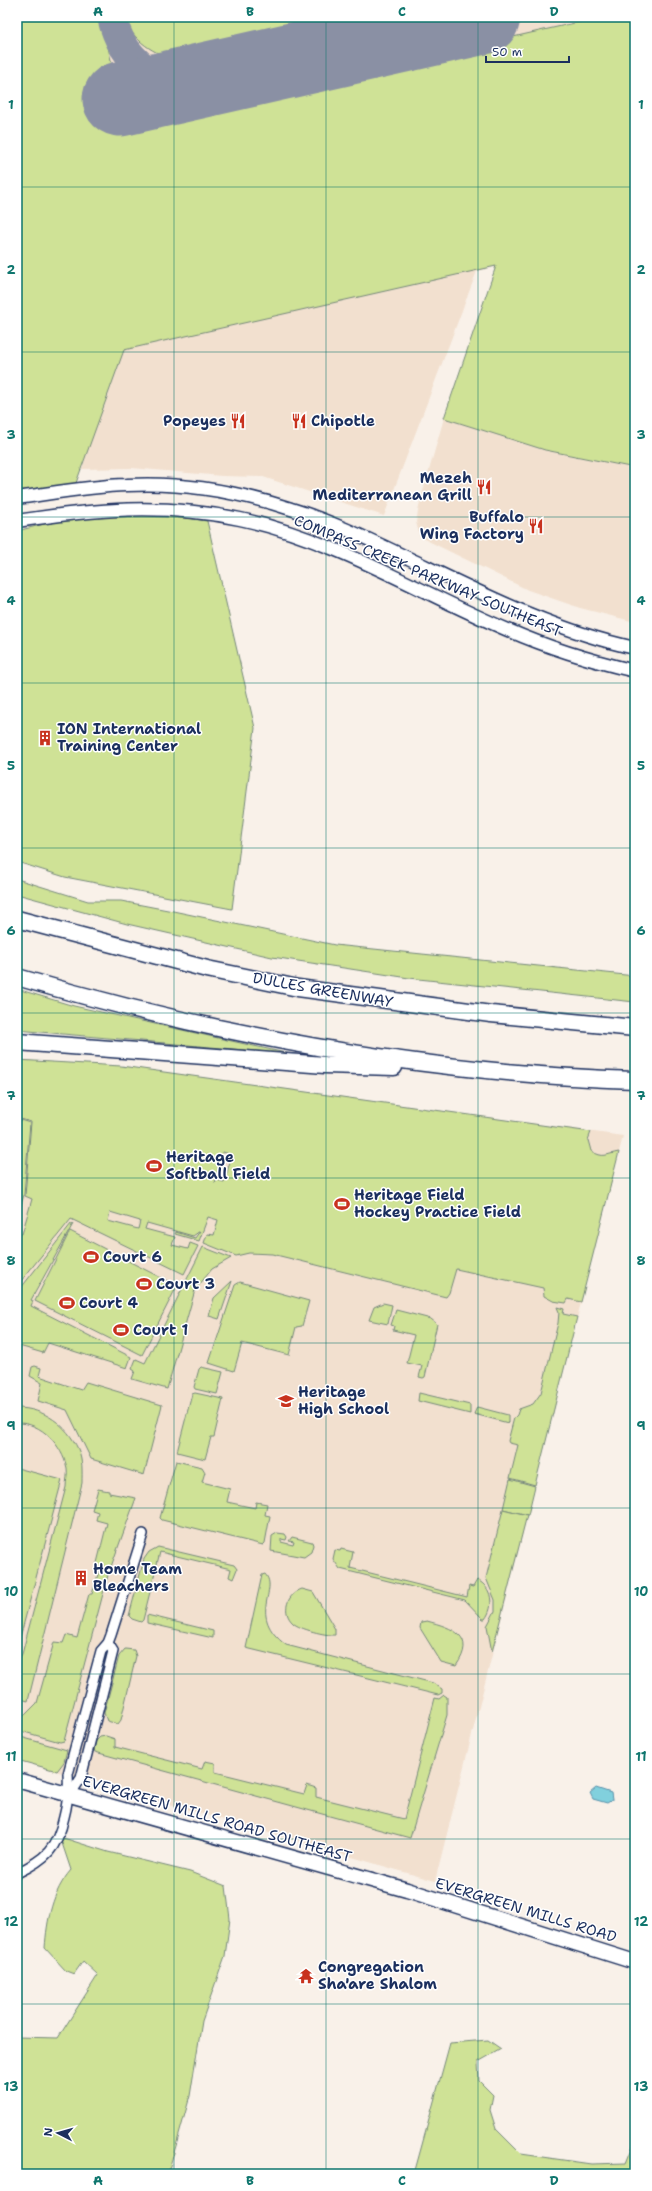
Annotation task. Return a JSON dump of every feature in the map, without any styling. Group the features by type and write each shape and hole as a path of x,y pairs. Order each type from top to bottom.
{"highway":[{"name":"DULLES GREENWAY","path":"17,919 207,969 298,988 491,1014 635,1028"},
{"path":"17,977 105,1001 211,1026 352,1052 474,1069 560,1077 635,1080"},
{"path":"17,1042 325,1065 474,1069"}],"main road":[{"name":"EVERGREEN MILLS ROAD SOUTHEAST","path":"17,1780 407,1890"},
{"name":"EVERGREEN MILLS ROAD","path":"407,1890 635,1962"}],"street":[{"name":"COMPASS CREEK PARKWAY SOUTHEAST","path":"17,498 127,484 160,485 211,490 261,500 292,509 345,529 471,588 546,620 635,648"},
{"name":"COMPASS CREEK PARKWAY SOUTHEAST","path":"17,521 80,511 140,508 197,512 240,519 296,534 328,547 528,638 560,650 635,671"},
{"path":"17,1873 34,1865 52,1849 60,1837 70,1795 68,1774 101,1651 108,1643 143,1534"},
{"path":"70,1795 81,1778 113,1651 108,1643"}],"shaded area":[{"path":"17,17 635,17 635,251 631,236 477,271 384,516 263,477 222,476 132,468 82,469 85,458"},
{"path":"444,418 545,450 635,468 635,622 580,608 528,590 420,537 416,522 420,502"},
{"name":"Heritage High School","path":"17,1060 121,1066 623,1136 435,1881 17,1760"}],"green space":[{"path":"17,17 101,17 126,125 601,17 635,17 635,235 632,236 635,251 635,468 545,450 444,418 496,266 124,350 76,483 17,492"},
{"path":"123,17 375,17 178,61 160,54 145,45 127,26"},
{"path":"131,514 167,515 207,521 255,728 232,909 65,877 17,862 17,531 64,519"},
{"path":"17,879 88,901 121,901 335,945 635,976 635,1002 409,978 272,957 127,924 17,894"},
{"path":"17,989 74,1006 290,1054 17,1030"},
{"path":"17,1060 121,1066 591,1132 588,1140 591,1151 599,1155 619,1152 581,1302 568,1299 566,1303 553,1301 544,1296 543,1288 456,1269 449,1293 446,1297 272,1254 249,1253 236,1256 204,1243 207,1234 214,1235 218,1220 208,1217 199,1241 175,1234 176,1232 195,1238 200,1231 193,1236 147,1223 145,1229 175,1237 172,1245 188,1249 190,1243 198,1246 184,1274 71,1219 17,1286 17,1233 22,1234 32,1199 25,1196 31,1122 17,1118","holes":["223,1152 232,1155 224,1182 217,1180 215,1183","110,1212 140,1221 138,1229 108,1221"]},
{"path":"17,1119 30,1123 24,1195 17,1219"},
{"path":"71,1224 73,1224 31,1300 33,1301 31,1306 131,1357 127,1368 48,1343 43,1353 19,1346 17,1342 17,1293"},
{"path":"70,1231 177,1286 142,1355 35,1301"},
{"path":"203,1247 231,1258 212,1269 195,1290 167,1389 132,1379 135,1371 132,1369 136,1359 145,1363"},
{"path":"232,1281 219,1319 209,1316 214,1298"},
{"path":"240,1282 309,1301 302,1326 296,1327 289,1355 242,1343 234,1371 209,1363 235,1285"},
{"path":"383,1303 392,1305 388,1324 369,1320 374,1307"},
{"path":"557,1307 564,1309 563,1314 577,1317 535,1485 510,1478 518,1445 509,1443 508,1441 514,1418 519,1409 533,1404 541,1393 558,1323 559,1312"},
{"path":"396,1310 431,1319 437,1324 425,1377 423,1378 419,1377 422,1366 407,1363 414,1335 393,1330 394,1326 391,1325"},
{"path":"35,1366 41,1368 39,1376 81,1390 86,1382 162,1405 144,1475 91,1459 67,1410 38,1401 42,1383 30,1376 32,1367"},
{"path":"201,1367 223,1372 217,1394 195,1389 194,1387 199,1369"},
{"path":"195,1393 223,1399 214,1437 211,1437 205,1459 177,1452 192,1394"},
{"path":"419,1393 470,1405 470,1414 418,1401"},
{"path":"477,1407 508,1415 508,1423 474,1414"},
{"path":"17,1408 36,1411 61,1425 68,1432 78,1449 81,1457 82,1470 82,1483 28,1701 17,1698 17,1662 22,1654 66,1487 67,1468 61,1452 50,1437 35,1427 17,1423"},
{"path":"176,1461 202,1467 205,1472 202,1482 230,1489 227,1502 255,1508 256,1502 267,1504 265,1515 270,1516 265,1543 263,1545 162,1520 160,1518"},
{"path":"17,1468 62,1480 17,1649"},
{"path":"510,1479 535,1486 528,1515 503,1509"},
{"path":"98,1489 109,1491 109,1493 136,1498 108,1575 64,1741 60,1742 17,1730 17,1718 25,1715 37,1703 54,1642 63,1643 66,1635 77,1638 89,1594 92,1594 100,1568 96,1567 107,1523 96,1520 98,1512 92,1510"},
{"path":"503,1509 527,1515 492,1652 487,1626 495,1611 495,1600 486,1578"},
{"path":"277,1533 285,1534 287,1537 286,1540 281,1539 281,1542 293,1545 294,1542 289,1541 292,1537 312,1542 313,1545 311,1552 304,1557 271,1551 272,1536"},
{"path":"158,1547 234,1565 237,1569 233,1579 229,1577 231,1569 160,1552 143,1620 141,1622 132,1619 129,1616 144,1559 149,1552"},
{"path":"341,1549 353,1552 350,1568 467,1597 469,1586 473,1587 477,1580 486,1587 489,1592 491,1603 488,1614 485,1619 483,1619 465,1600 340,1569 333,1559 335,1550 340,1551"},
{"path":"265,1574 269,1580 266,1604 268,1624 274,1634 286,1645 433,1683 442,1689 442,1693 438,1695 246,1648 262,1575"},
{"path":"302,1589 313,1592 335,1629 335,1635 307,1630 296,1625 289,1619 287,1614 287,1604 289,1599 297,1591"},
{"path":"147,1615 213,1631 213,1638 147,1623"},
{"path":"427,1621 453,1630 463,1640 464,1647 462,1656 456,1666 441,1662 420,1628 421,1622"},
{"path":"125,1649 134,1650 136,1656 121,1720 118,1724 107,1721 104,1713 119,1656"},
{"path":"444,1695 447,1697 447,1715 410,1838 95,1752 94,1749 96,1741 100,1737 106,1736 115,1739 115,1747 202,1769 205,1761 215,1763 215,1772 304,1794 307,1785 316,1788 316,1797 404,1819 435,1698 439,1699"},
{"path":"17,1736 67,1750 64,1762 57,1771 17,1760"},
{"path":"60,1837 108,1852 190,1872 226,1886 230,1919 225,1956 202,2021 190,2096 168,2174 17,2174 17,2037 58,2038 98,1975 83,1961 74,1974 66,1971 45,1948 47,1927 55,1897 71,1870"},
{"path":"488,2040 501,2049 478,2062 479,2081 493,2095 490,2110 496,2129 521,2154 591,2164 626,2163 635,2141 635,2174 414,2174 450,2043"}],"water":[{"path":"596,1788 611,1793 612,1800 607,1803 593,1799 590,1793"}],"taxiway":[{"path":"112,17 123,46 127,52 144,68"}],"runway":[{"path":"120,99 483,17"}],"place":[{"name":"Popeyes","path":"238,421"},
{"name":"Chipotle","path":"299,421"},
{"name":"Mezeh Mediterranean Grill","path":"484,487"},
{"name":"Buffalo Wing Factory","path":"536,526"},
{"name":"ION International Training Center","path":"45,738"},
{"name":"Heritage Softball Field","path":"154,1166"},
{"name":"Heritage Field Hockey Practice Field","path":"342,1204"},
{"name":"Court 6","path":"91,1257"},
{"name":"Court 3","path":"144,1284"},
{"name":"Court 4","path":"67,1303"},
{"name":"Court 1","path":"121,1330"},
{"name":"Heritage High School","path":"286,1401"},
{"name":"Home Team Bleachers","path":"81,1578"},
{"name":"Congregation Sha'are Shalom","path":"306,1976"}]}
